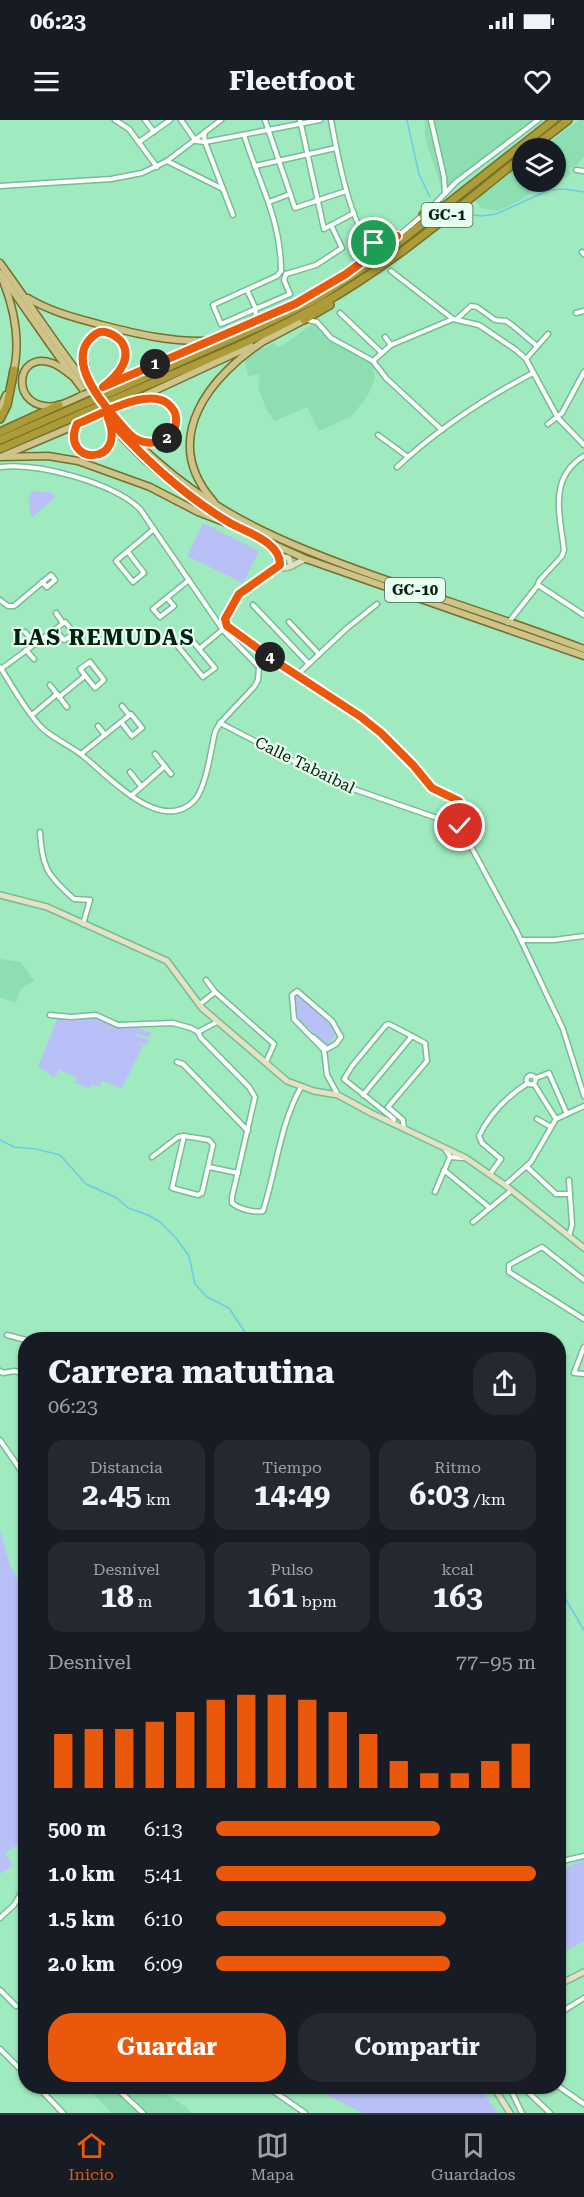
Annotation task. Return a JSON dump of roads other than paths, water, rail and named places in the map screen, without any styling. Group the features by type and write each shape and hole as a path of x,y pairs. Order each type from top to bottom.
{"highway":[{"name":"GC-1","path":"0,440 92,409 100,391 261,326 316,299 383,255 554,120"},
{"path":"545,138 568,120"},
{"name":"GC-1","path":"0,450 272,330 319,306 372,273 512,165"},
{"path":"423,215 458,196"},
{"path":"304,320 357,288 372,273"},
{"path":"0,419 7,405 14,370"},
{"path":"0,432 59,405"}],"main road":[{"name":"GC-10","path":"0,263 133,437 156,461 229,514 318,556 584,649"},
{"name":"GC-10","path":"0,274 108,418 133,447 192,498 233,524 306,559 584,656"},
{"path":"0,274 14,314 17,331 14,370 0,409"},
{"path":"24,296 50,311 159,339 185,342 207,341"},
{"path":"0,457 77,424 92,409 113,410 304,320"},
{"path":"78,380 51,362 34,363 24,371 22,386 28,397 45,405 59,405 82,395 100,391 237,328"},
{"path":"102,332 111,334 121,341 126,358 120,371 100,391 85,369 83,352 90,338 102,332"},
{"path":"229,514 212,500 196,471 190,448 193,420 205,399 227,371 267,339"},
{"path":"133,437 147,442 162,441 171,434 176,422 173,408 162,400 136,399"},
{"path":"77,424 74,435 75,444 83,454 92,456 104,451 112,441 108,418"},
{"path":"0,457 48,456 78,461 150,487 206,516 233,524"}],"street":[{"path":"115,120 129,129 158,167"},
{"path":"145,120 154,132"},
{"path":"139,142 170,120"},
{"path":"181,120 195,140 205,142 320,120"},
{"path":"0,186 111,179 139,174 158,167 215,122 221,120"},
{"path":"265,120 295,208 346,191"},
{"path":"331,120 346,191 361,229 370,241 379,242 397,236"},
{"path":"431,120 444,177 446,189 444,196"},
{"path":"237,328 284,309 329,285 375,255 423,215 456,182 538,120"},
{"path":"300,122 324,229 354,213"},
{"path":"205,132 205,142 233,215"},
{"path":"244,135 280,239 281,271 277,276 213,305 221,324 291,294 284,279 277,276"},
{"path":"255,166 336,148"},
{"path":"167,161 224,189"},
{"path":"576,170 584,171"},
{"path":"444,177 447,182 456,182"},
{"path":"269,202 290,194"},
{"path":"281,271 286,274 319,263 339,251 342,248 341,244 331,225"},
{"path":"391,271 455,319 479,325 498,336 526,359 558,417 584,445"},
{"path":"284,279 286,274"},
{"path":"237,328 256,316 247,290"},
{"path":"373,361 391,345 455,319 471,306 477,307 495,320 512,324 537,346"},
{"path":"321,310 319,317 322,328"},
{"path":"576,313 584,311"},
{"path":"340,313 382,353"},
{"path":"304,320 313,320 331,338 373,361 386,378 442,430"},
{"path":"526,359 548,334"},
{"path":"385,337 391,345"},
{"path":"548,424 558,417 584,372"},
{"path":"398,466 455,418 533,373"},
{"path":"378,435 408,457"},
{"path":"508,623 539,581 562,556 564,550 560,485 568,469 584,456"},
{"path":"0,467 31,467 109,488 132,501 140,509 219,623 237,632 361,717 393,744 432,788 459,801 465,816 460,826 521,940 568,1042 584,1096"},
{"path":"128,552 144,573 133,582 116,561 154,530"},
{"path":"265,541 278,554 280,562 286,569 306,559"},
{"path":"219,623 225,619 239,594 288,557 291,566"},
{"path":"167,598 174,606 160,618 153,609 189,580"},
{"path":"0,596 8,606 14,606 42,582"},
{"path":"538,585 584,615"},
{"path":"297,675 346,629 377,604"},
{"path":"253,605 309,664"},
{"path":"55,630 64,640 75,634 56,613"},
{"path":"63,623 1,668 44,730 81,754 131,796 168,813 179,812 200,793 215,732 220,723 254,687 260,673 255,660 231,638 225,628 225,619"},
{"path":"289,622 319,654"},
{"path":"200,649 225,628"},
{"path":"25,632 35,643"},
{"path":"231,638 234,632"},
{"path":"189,636 200,649 215,668 203,677 177,645 189,636"},
{"path":"26,650 34,659"},
{"path":"90,662 104,680 95,688 85,676 80,669 90,662"},
{"path":"32,715 85,676"},
{"path":"50,685 68,707"},
{"path":"121,722 132,736 142,728 122,706"},
{"path":"81,754 129,715"},
{"name":"Calle Tabaibal","path":"220,723 336,783 460,826"},
{"path":"98,726 105,735"},
{"path":"155,754 171,774"},
{"path":"131,796 165,766"},
{"path":"130,772 141,786"},
{"path":"40,832 41,848 48,874 74,899 90,900 83,924"},
{"path":"0,896 47,907 167,961 199,1005 288,1081 314,1092 339,1095 393,1124 466,1158 512,1190 584,1248"},
{"path":"521,940 554,940 584,936"},
{"path":"206,980 215,992 274,1044 266,1063"},
{"path":"336,1044 327,1049 294,1019 292,995 297,991 332,1021 340,1035 336,1044 327,1056 327,1076 339,1095"},
{"path":"199,1005 215,992"},
{"path":"50,1015 71,1017 96,1015 118,1024 173,1023 198,1032 201,1038 249,1087 255,1097 232,1203 235,1206 257,1212 263,1211 284,1123 289,1108 301,1087"},
{"path":"198,1032 217,1022"},
{"path":"384,1112 427,1061 425,1043 390,1024 386,1025 344,1079 384,1112 394,1119 393,1124"},
{"path":"363,1095 412,1036"},
{"path":"313,1037 325,1052 327,1068"},
{"path":"177,1062 183,1064 248,1131"},
{"path":"528,1083 526,1080 530,1075 536,1078 549,1073 567,1114"},
{"path":"534,1084 536,1078"},
{"path":"490,1174 501,1159 482,1143 479,1136 490,1117 510,1094 528,1083 534,1084 556,1119"},
{"path":"505,1185 531,1162 556,1119 584,1106"},
{"path":"388,1107 403,1120 405,1129"},
{"path":"537,1119 551,1127"},
{"path":"152,1157 178,1137 184,1136 209,1140 213,1145 202,1193 198,1195 172,1188 184,1136"},
{"path":"445,1148 450,1158"},
{"path":"450,1158 466,1158"},
{"path":"435,1192 450,1158"},
{"path":"209,1166 238,1173"},
{"path":"526,1166 556,1194 570,1194"},
{"path":"444,1170 490,1208"},
{"path":"569,1180 572,1225 569,1236"},
{"path":"473,1222 512,1190"},
{"path":"584,1280 542,1247 509,1265 509,1272 584,1319"},
{"path":"7,1335 18,1338"},
{"path":"584,1347 574,1373 584,1374"},
{"path":"0,1371 3,1373 18,1372"},
{"path":"0,1440 18,1466"},
{"path":"566,1860 584,1856"},
{"path":"0,1918 18,1897"},
{"path":"566,1980 584,1972"},
{"path":"0,1990 16,2006"},
{"path":"566,2009 584,1998"},
{"path":"0,2049 18,2067"},
{"path":"566,2092 584,2104"},
{"path":"45,2094 63,2113"},
{"path":"123,2094 143,2113"},
{"path":"278,2094 305,2113"},
{"path":"498,2094 510,2113"},
{"path":"513,2094 522,2113"},
{"path":"530,2094 550,2113"}],"waterway":[{"path":"407,120 419,174 430,197"},
{"path":"466,214 481,216 496,214 549,190 564,189 584,192"},
{"path":"0,1140 14,1147 60,1155 86,1184 117,1198 128,1208 160,1222 189,1256 195,1284 207,1297 229,1308 245,1332"},
{"path":"566,1600 584,1630"}],"district":[{"name":"LAS REMUDAS","path":"104,637"}]}
